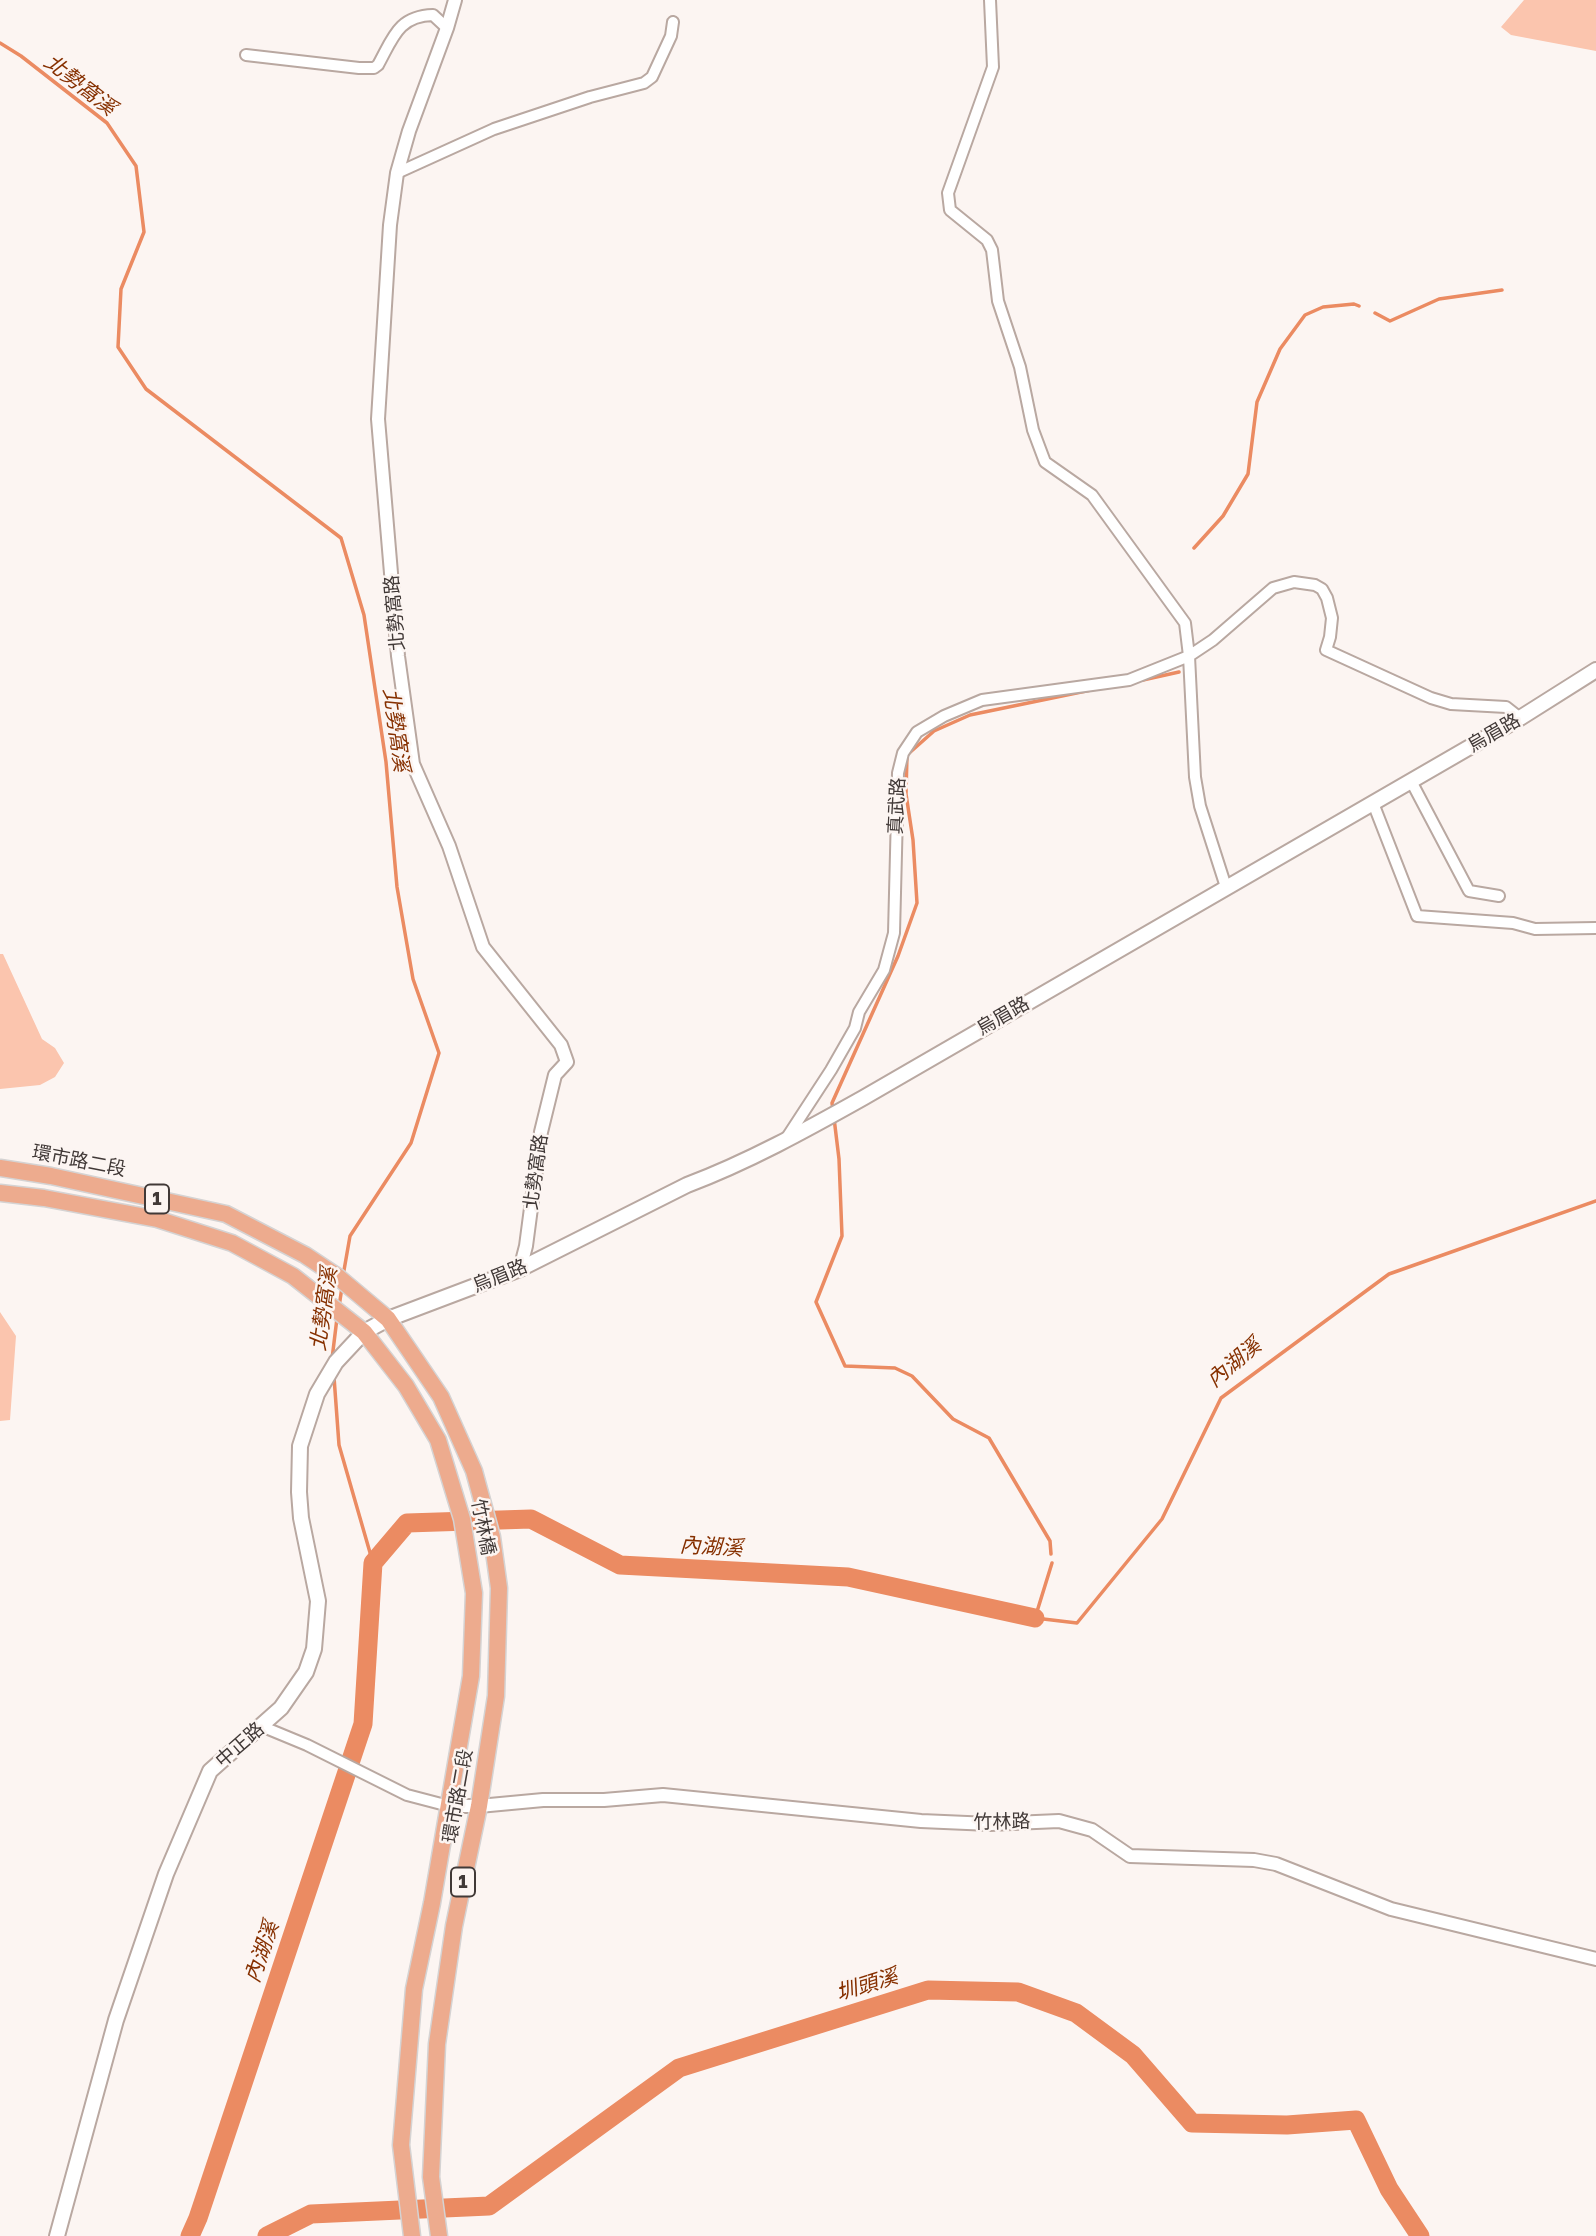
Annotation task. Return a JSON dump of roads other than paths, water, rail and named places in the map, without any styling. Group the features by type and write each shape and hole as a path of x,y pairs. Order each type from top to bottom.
{"main road":[{"name":"烏眉路","path":"388,1319 520,1269 687,1185 813,1126 1520,719 1596,670"},
{"name":"環市路二段","path":"0,1168 51,1176 226,1214 305,1255 388,1319"},
{"name":"1","path":"0,1193 44,1198 157,1219 232,1243 293,1276 364,1332"},
{"name":"中正路","path":"57,2236 116,2020 166,1874 210,1771 281,1708 306,1672 314,1648 318,1601 301,1518 300,1446 317,1394 336,1362 364,1332 388,1319"},
{"name":"竹林橋","path":"388,1319 441,1397 474,1471 492,1537 499,1588"},
{"name":"竹林橋","path":"364,1332 406,1386 438,1440 462,1519 474,1593"},
{"name":"環市路二段","path":"438,2230 431,2177 437,2044 454,1926 478,1807 496,1696 499,1588"},
{"name":"環市路二段","path":"410,2228 401,2145 414,1989 471,1676 474,1593"}],"street":[{"name":"北勢窩路","path":"455,0 397,173 390,225 378,419 398,656 413,764 449,846 483,947 561,1045 567,1062 555,1075 541,1132 526,1246 520,1269"},
{"path":"990,0 993,67 948,193 950,210 987,240 992,250 998,300 1020,367 1033,430 1045,462 1092,495 1185,623 1195,777 1200,806 1227,887"},
{"path":"246,55 374,68 397,30 418,15 433,15 447,28"},
{"path":"397,173 494,129 582,99 643,83 652,77 671,36 673,22"},
{"name":"真武路","path":"784,1141 831,1070 855,1028 859,1012 884,970 894,933 898,773 903,753 917,732 944,716 982,700 1129,680 1189,656 1213,640 1273,588 1294,582 1315,585 1322,589 1332,618 1326,650 1431,698 1451,704 1507,707 1520,719"},
{"path":"1411,781 1469,891 1499,896"},
{"path":"1373,803 1417,916 1513,923 1535,929 1596,928"},
{"name":"竹林路","path":"261,1726 307,1745 388,1787 449,1806 478,1807 542,1800 604,1800 663,1795 921,1821 990,1824 1059,1821 1092,1830 1130,1856 1254,1860 1276,1864 1391,1909 1596,1959"}],"waterway":[{"name":"北勢窩溪","path":"0,43 21,56 107,123 136,166 144,232 121,289 118,347 146,389 341,538 364,615 386,762 397,887 413,979 439,1053 411,1143 350,1236 343,1276"},
{"path":"1375,313 1390,321 1439,299 1502,290"},
{"path":"1194,548 1223,516 1248,474 1257,402 1280,349 1305,315 1323,307 1354,304 1359,306"},
{"path":"1143,680 1179,672"},
{"path":"833,1110 832,1103 898,956 917,903 913,840 906,794 907,755 934,731 970,715 1091,690"},
{"path":"834,1118 839,1159 842,1236 816,1302 845,1366 895,1368 912,1376 953,1419 989,1438 1050,1541 1051,1554"},
{"name":"內湖溪","path":"1052,1563 1035,1618 1077,1623 1162,1519 1221,1398 1389,1274 1596,1201"},
{"name":"北勢窩溪","path":"339,1307 342,1287"},
{"name":"北勢窩溪","path":"332,1359 337,1318"},
{"name":"北勢窩溪","path":"334,1377 339,1445 373,1563"},
{"name":"北勢窩溪","path":"190,2236 363,1724 373,1563 407,1523 531,1519 620,1565 848,1577 1035,1618"},
{"name":"圳頭溪","path":"267,2236 311,2214 489,2206 679,2068 928,1990 1018,1992 1076,2013 1133,2055 1192,2123 1287,2125 1356,2120 1389,2189 1420,2236"}]}
